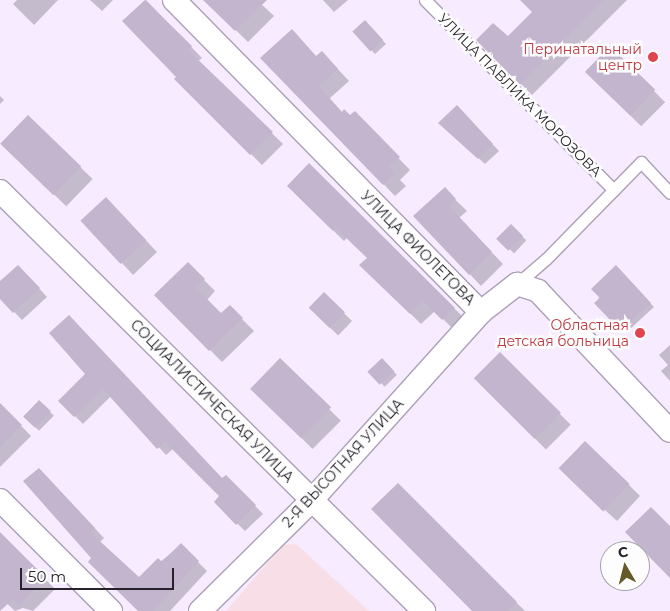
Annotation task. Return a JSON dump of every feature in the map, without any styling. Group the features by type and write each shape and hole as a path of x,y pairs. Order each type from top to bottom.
{"street":[{"name":"УЛИЦА ФИОЛЕТОВА","path":"174,0 480,312 517,284"},
{"name":"СОЦИАЛИСТИЧЕСКАЯ УЛИЦА","path":"0,191 424,611"},
{"path":"517,284 538,291 670,431"},
{"name":"2-Я ВЫСОТНАЯ УЛИЦА","path":"200,611 312,500 480,312"},
{"path":"0,500 110,611"}],"lane":[{"name":"УЛИЦА ПАВЛИКА МОРОЗОВА","path":"425,0 614,190"},
{"path":"517,284 546,259 641,162 670,193"}],"shaded area":[{"path":"296,544 369,611 226,611 283,545"}],"building":[{"path":"145,0 192,46 188,50 273,132 250,155 174,79 176,77 122,21"},
{"path":"203,0 267,0 235,31"},
{"path":"520,0 604,0 520,85 476,40 493,23 508,36 532,12"},
{"path":"365,20 383,40 370,51 352,31"},
{"path":"292,29 316,56 322,51 338,69 319,86 342,112 344,109 350,115 355,111 400,157 389,167 395,173 383,185 260,58"},
{"path":"610,46 655,90 630,116 585,72"},
{"path":"457,105 493,144 478,159 438,123"},
{"path":"28,115 81,166 53,195 0,144"},
{"path":"309,163 455,308 442,320 423,301 410,314 359,265 367,258 336,228 333,231 287,186"},
{"path":"445,187 456,199 449,206 492,252 469,275 413,216"},
{"path":"106,197 146,240 121,264 80,221"},
{"path":"511,224 523,236 508,251 496,239"},
{"path":"188,262 205,279 196,288 221,313 230,305 243,318 209,351 154,295"},
{"path":"18,265 40,288 13,313 0,299 0,281"},
{"path":"616,265 651,303 625,326 617,318 612,322 594,303 600,298 591,289"},
{"path":"324,292 345,312 330,328 309,308"},
{"path":"69,315 222,478 226,475 256,505 236,525 214,502 219,496 165,442 157,449 103,389 74,417 58,401 85,374 49,333"},
{"path":"500,352 561,413 535,439 474,378"},
{"path":"280,358 331,407 301,438 250,389"},
{"path":"382,358 394,371 380,385 367,372"},
{"path":"39,400 51,411 35,428 23,417"},
{"path":"0,403 22,425 0,447"},
{"path":"585,441 630,484 603,511 559,468"},
{"path":"39,468 95,528 91,533 139,577 158,558 162,562 181,543 199,561 153,611 138,611 88,562 91,558 23,481"},
{"path":"398,483 517,602 508,611 472,611 371,509"},
{"path":"651,507 670,526 670,578 650,558 650,541 634,541 625,532"},
{"path":"0,532 46,578 19,605 13,599 0,611"}],"place":[{"name":"Перинатальный центр","path":"653,57"},
{"name":"Областная детская больница","path":"640,333"}]}
